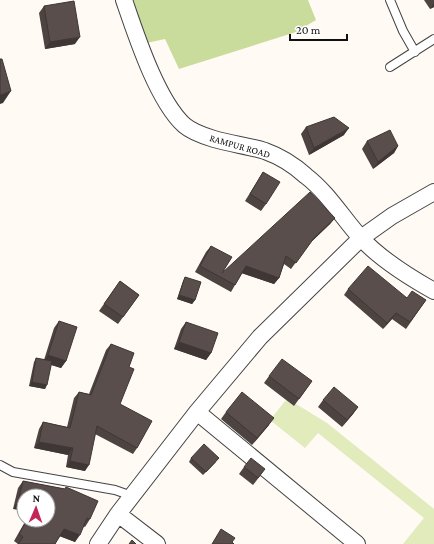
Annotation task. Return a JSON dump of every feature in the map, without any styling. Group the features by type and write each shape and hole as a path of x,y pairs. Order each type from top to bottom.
{"street":[{"name":"RAMPUR ROAD","path":"124,0 143,55 164,96 176,116 185,126 213,139 265,151 286,162 306,176 327,195 361,238 412,278 434,291"},
{"path":"98,544 118,514 197,412 260,337 361,238 392,216 434,192"},
{"path":"197,412 357,544"},
{"path":"118,514 157,544"}],"lane":[{"path":"390,0 403,31 415,52"},
{"path":"390,67 434,39"},
{"path":"0,465 13,472 115,490 132,496"}],"green space":[{"path":"125,0 308,0 316,20 296,32 179,69 165,39 142,44"},
{"path":"286,400 294,406 296,404 327,423 434,509 434,544 403,544 424,518 318,433 305,448 270,420"}],"building":[{"path":"74,1 80,37 50,42 44,6"},
{"path":"0,59 2,59 11,91 0,95"},
{"path":"334,117 349,128 314,148 306,127"},
{"path":"390,130 398,146 378,162 367,141"},
{"path":"263,172 280,182 266,204 250,194"},
{"path":"310,192 335,218 314,238 296,263 286,256 279,278 246,266 235,285 200,266 211,246 232,257 222,273"},
{"path":"368,266 407,298 412,291 426,300 410,322 396,313 387,323 348,289"},
{"path":"185,277 201,282 195,300 179,295"},
{"path":"120,281 139,295 123,317 104,304"},
{"path":"59,321 77,327 66,361 48,355"},
{"path":"186,322 218,333 211,353 179,342"},
{"path":"111,344 134,353 129,367 134,369 120,404 152,421 137,448 97,426 89,465 70,461 73,448 39,442 43,422 70,428 79,392 91,395"},
{"path":"36,358 52,361 47,385 32,382"},
{"path":"282,359 312,381 299,399 269,376"},
{"path":"334,387 358,407 347,420 323,400"},
{"path":"242,392 274,418 257,438 226,412"},
{"path":"204,444 219,458 206,472 191,458"},
{"path":"251,458 265,469 258,478 244,467"},
{"path":"23,481 65,489 66,487 98,501 90,519 87,518 80,535 64,529 55,544 18,544 23,537 19,534 22,528 56,528 56,488 21,488"},
{"path":"221,529 235,538 232,542 234,544 212,544"},
{"path":"132,540 136,544 129,544"}]}
